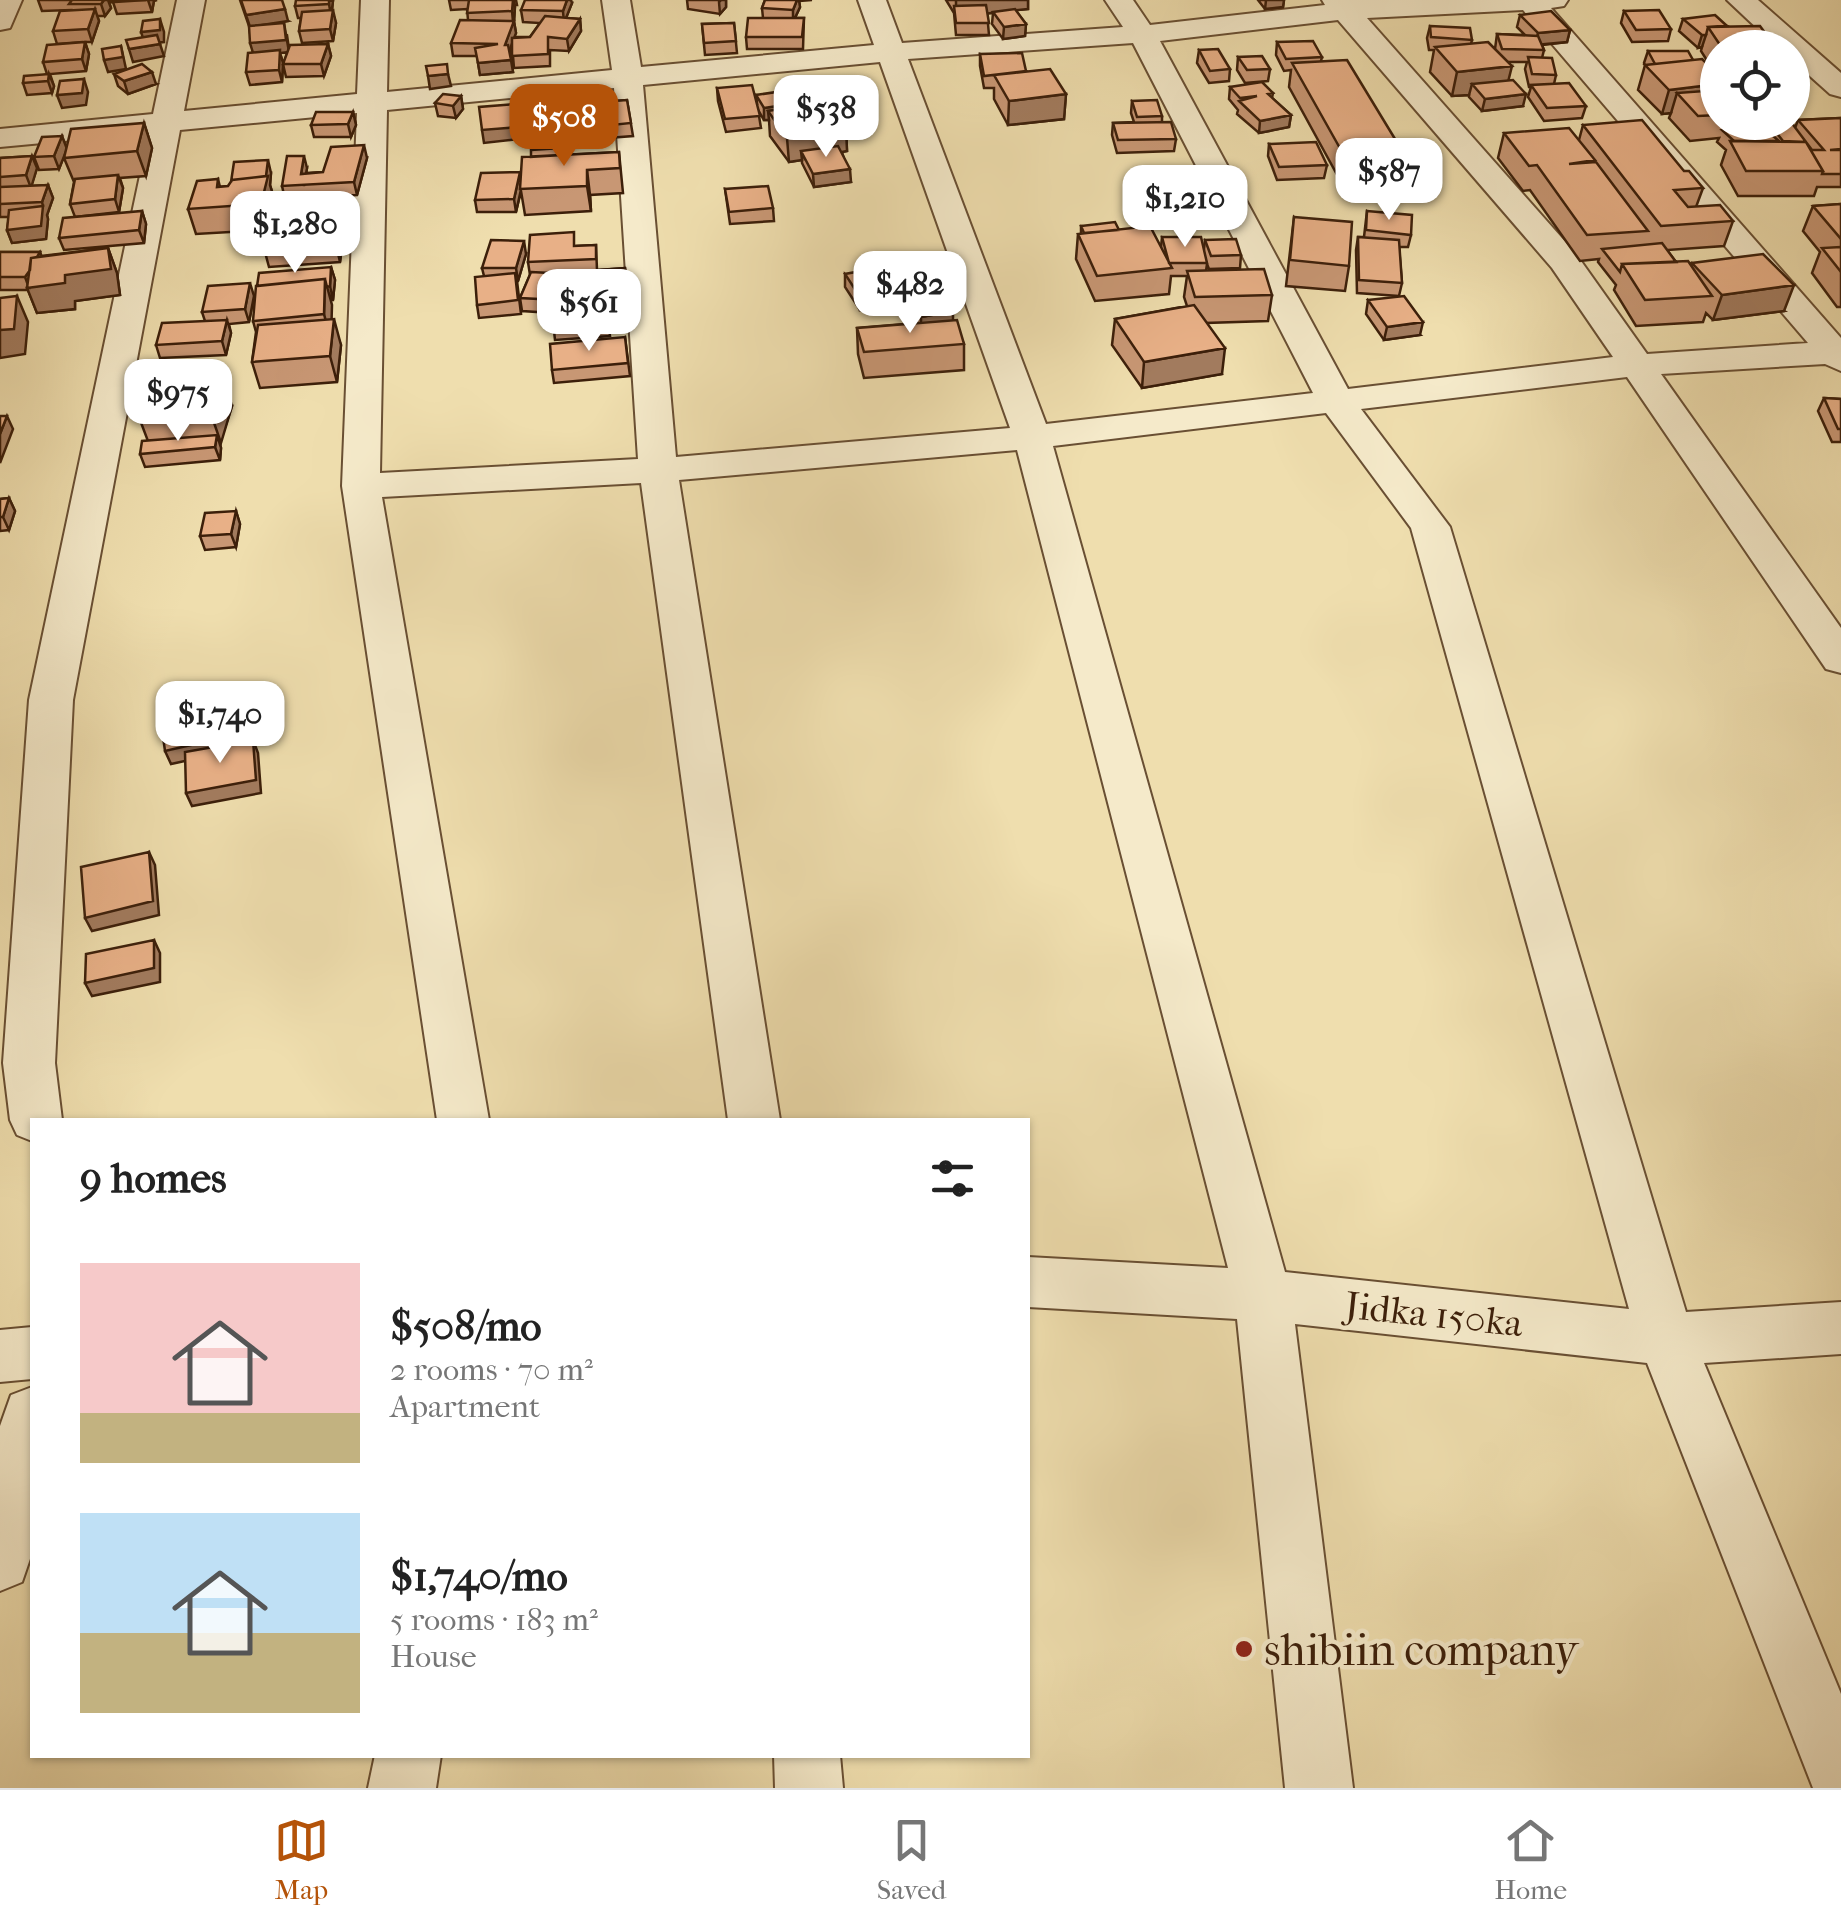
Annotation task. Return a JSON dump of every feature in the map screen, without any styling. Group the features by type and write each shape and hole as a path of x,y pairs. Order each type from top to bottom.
{"street":[{"path":"0,22 8,0"},
{"path":"36,1118 29,1063 51,700 191,0"},
{"path":"375,0 361,486 463,1118"},
{"path":"616,0 628,80 658,470 754,1118"},
{"path":"872,0 1032,437 1263,1295 1320,1788"},
{"path":"0,138 891,52 1130,17 1340,5 1554,0"},
{"path":"1741,0 1841,88"},
{"path":"1529,1 1839,355"},
{"path":"1340,5 1564,261 1841,659"},
{"path":"1130,17 1336,401 1430,527 1666,1339 1841,1774"},
{"path":"361,486 658,470 1032,437 1639,364 1839,355"},
{"name":"Jidka 150ka","path":"1030,1282 1263,1295 1666,1339 1841,1328"},
{"path":"0,1356 30,1353"},
{"path":"0,1560 30,1425"},
{"path":"402,1788 407,1758"},
{"path":"807,1758 809,1788"}],"building":[{"path":"72,0 104,0 101,4 69,4"},
{"path":"241,0 282,0 285,9 246,15"},
{"path":"296,0 329,0 329,4 295,6"},
{"path":"469,0 513,0 512,11 467,13"},
{"path":"525,0 567,0 563,11 521,10"},
{"path":"765,0 797,0 793,10 762,8"},
{"path":"986,5 989,23 956,23 954,6"},
{"path":"95,9 88,29 53,31 60,11"},
{"path":"1015,9 1026,24 1004,27 993,12"},
{"path":"333,10 330,29 299,31 302,12"},
{"path":"1659,10 1671,29 1636,30 1624,11"},
{"path":"1551,11 1570,30 1538,33 1520,15"},
{"path":"1715,15 1727,26 1708,27 1700,33 1683,19"},
{"path":"545,16 580,19 567,39 548,37 548,54 512,56 512,38 530,37"},
{"path":"748,18 804,18 802,37 746,37"},
{"path":"160,19 160,30 141,32 143,21"},
{"path":"460,20 514,21 505,45 511,60 478,63 475,48 498,44 451,43"},
{"path":"284,23 286,40 250,43 249,26"},
{"path":"734,23 736,41 704,43 702,24"},
{"path":"1430,26 1470,28 1472,40 1431,37"},
{"path":"1760,26 1763,30 1710,30 1708,27"},
{"path":"1497,34 1538,36 1544,50 1502,49"},
{"path":"157,35 160,44 129,49 126,40"},
{"path":"1313,41 1322,57 1286,59 1277,42"},
{"path":"85,42 82,59 43,62 47,45"},
{"path":"1488,42 1512,66 1457,72 1435,47"},
{"path":"328,44 321,64 283,64 290,45"},
{"path":"121,46 123,57 104,60 102,49"},
{"path":"1218,49 1230,69 1210,71 1199,50"},
{"path":"280,50 279,70 246,72 248,53"},
{"path":"1648,51 1688,51 1693,60 1655,64"},
{"path":"1022,53 1026,71 984,76 980,54"},
{"path":"1262,56 1270,69 1247,70 1238,57"},
{"path":"1528,57 1552,58 1556,75 1532,74"},
{"path":"1700,59 1700,86 1669,90 1645,65"},
{"path":"1347,60 1409,162 1350,166 1292,63"},
{"path":"142,64 152,72 124,81 114,74"},
{"path":"447,64 448,74 428,76 426,66"},
{"path":"1050,69 1066,94 1009,101 994,75"},
{"path":"49,74 48,81 23,83 24,76"},
{"path":"84,79 82,93 57,95 60,81"},
{"path":"1513,80 1526,94 1485,99 1472,84"},
{"path":"1262,82 1273,93 1268,94 1291,115 1260,121 1239,101 1257,96 1240,98 1230,87"},
{"path":"1569,83 1586,106 1547,108 1531,85"},
{"path":"752,85 760,116 725,119 717,88"},
{"path":"817,86 825,99 764,108 756,95"},
{"path":"1700,91 1700,116 1698,116 1677,93"},
{"path":"443,94 461,96 453,106 435,103"},
{"path":"627,100 631,123 593,127 589,103"},
{"path":"1157,100 1162,116 1137,117 1132,101"},
{"path":"826,101 846,127 787,138 768,111"},
{"path":"515,104 518,127 482,130 479,107"},
{"path":"316,112 353,112 348,124 311,125"},
{"path":"583,112 586,126 539,131 538,116"},
{"path":"1841,118 1841,149 1830,150 1841,150 1841,174 1822,174 1806,142 1812,150 1824,150 1810,134 1810,119"},
{"path":"1642,120 1703,188 1674,190 1688,207 1720,205 1733,221 1661,226 1583,125"},
{"path":"1171,122 1176,139 1118,140 1113,123"},
{"path":"144,123 137,151 64,158 71,129"},
{"path":"1569,128 1595,160 1569,164 1596,162 1648,231 1587,235 1537,165 1529,166 1504,133"},
{"path":"62,136 54,156 34,157 42,137"},
{"path":"1730,141 1806,142 1823,171 1746,171"},
{"path":"1316,142 1327,165 1279,167 1269,144"},
{"path":"364,145 354,182 282,186 287,156 304,156 301,174 323,172 331,147"},
{"path":"838,146 850,169 813,174 801,151"},
{"path":"561,148 561,155 531,157 531,150"},
{"path":"619,152 620,168 587,170 587,186 520,189 522,157"},
{"path":"32,156 26,175 0,177 0,158"},
{"path":"268,160 266,176 231,182 234,162"},
{"path":"520,172 514,199 475,200 481,173"},
{"path":"118,175 115,199 70,204 75,179"},
{"path":"268,176 261,204 188,209 197,181 218,179 217,187 228,186 232,180"},
{"path":"48,185 42,202 0,204 0,187"},
{"path":"768,186 773,208 729,212 725,189"},
{"path":"338,204 334,236 262,241 268,209"},
{"path":"1841,204 1841,239 1813,206"},
{"path":"43,206 41,226 7,230 9,210"},
{"path":"142,211 139,230 59,238 63,218"},
{"path":"1367,211 1412,215 1411,235 1366,230"},
{"path":"1294,217 1352,222 1349,266 1290,260"},
{"path":"1115,222 1119,230 1084,233 1081,226"},
{"path":"1150,226 1172,268 1097,276 1078,234"},
{"path":"574,232 574,246 596,245 596,259 528,262 530,235"},
{"path":"1162,237 1201,237 1207,263 1169,263"},
{"path":"1358,237 1399,240 1402,283 1359,280"},
{"path":"1236,239 1241,255 1211,256 1205,240"},
{"path":"491,240 524,241 516,268 482,268"},
{"path":"1662,243 1676,262 1622,264 1620,272 1602,249"},
{"path":"1841,247 1841,272 1822,248"},
{"path":"108,248 111,269 65,275 65,283 27,288 31,258"},
{"path":"0,252 40,252 31,258 25,277 0,277"},
{"path":"1763,254 1794,285 1722,295 1692,263"},
{"path":"1688,261 1712,296 1645,300 1622,264"},
{"path":"331,267 327,287 325,279 257,286 259,273"},
{"path":"625,268 628,294 576,299 574,272"},
{"path":"1264,269 1272,295 1195,297 1187,271"},
{"path":"867,270 882,292 860,297 845,274"},
{"path":"531,272 569,274 558,300 520,298"},
{"path":"515,273 518,300 477,305 475,277"},
{"path":"325,279 324,314 253,321 256,286"},
{"path":"250,283 245,309 202,312 208,286"},
{"path":"17,296 14,329 0,330 0,298"},
{"path":"1404,296 1423,322 1387,327 1368,300"},
{"path":"943,297 953,311 921,317 912,303"},
{"path":"605,299 608,322 553,327 551,303"},
{"path":"1194,305 1225,348 1144,362 1115,319"},
{"path":"334,319 330,356 252,362 258,325"},
{"path":"227,320 222,341 156,345 162,323"},
{"path":"957,320 964,344 864,352 857,328"},
{"path":"625,337 628,363 552,370 550,344"},
{"path":"224,380 212,417 140,420 152,382"},
{"path":"1824,398 1841,399 1841,429 1838,429"},
{"path":"0,416 7,416 0,434"},
{"path":"217,435 215,447 140,454 142,441"},
{"path":"9,498 3,517 0,517 0,499"},
{"path":"236,511 231,534 200,536 205,513"},
{"path":"219,694 226,737 165,751 159,708"},
{"path":"253,740 256,780 186,793 185,752"},
{"path":"149,852 153,901 85,918 81,867"},
{"path":"154,940 154,968 85,983 86,954"}],"place":[{"name":"shibiin company","path":"1244,1649"}]}
